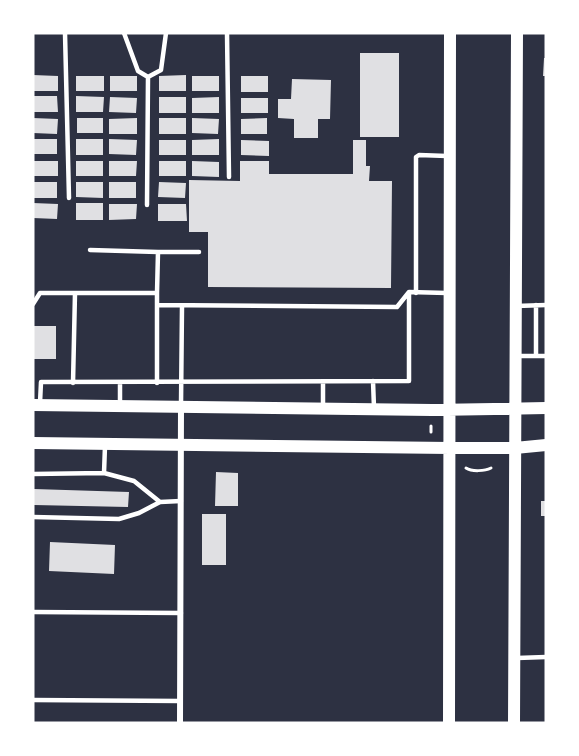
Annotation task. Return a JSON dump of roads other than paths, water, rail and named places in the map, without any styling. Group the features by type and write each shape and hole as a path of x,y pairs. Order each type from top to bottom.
{"main road":[{"path":"449,723 450,33"},
{"path":"514,723 517,33"},
{"path":"37,405 450,410 546,408"},
{"path":"33,442 450,448 515,448 546,445"}],"street":[{"path":"180,723 181,407"}],"lane":[{"path":"65,33 69,198"},
{"path":"124,33 138,71 148,77"},
{"path":"148,77 160,70 166,33"},
{"path":"227,33 229,177"},
{"path":"147,206 148,77"},
{"path":"416,292 416,157 419,155 450,156"},
{"path":"90,250 199,252"},
{"path":"157,383 158,252"},
{"path":"33,304 40,293 157,292"},
{"path":"33,378 41,382 73,383 410,381 410,292"},
{"path":"157,305 397,307 410,292 450,294"},
{"path":"73,383 75,293"},
{"path":"516,306 546,304"},
{"path":"536,305 536,356"},
{"path":"181,407 182,306"},
{"path":"515,356 546,356"},
{"path":"323,409 324,381"},
{"path":"374,381 374,409"},
{"path":"37,405 41,382"},
{"path":"120,383 120,406"},
{"path":"104,473 105,443"},
{"path":"33,474 104,473 134,481 160,502"},
{"path":"33,517 119,519 139,513 160,502 181,501"},
{"path":"33,612 181,613"},
{"path":"514,658 546,657"},
{"path":"33,700 180,701"}]}
